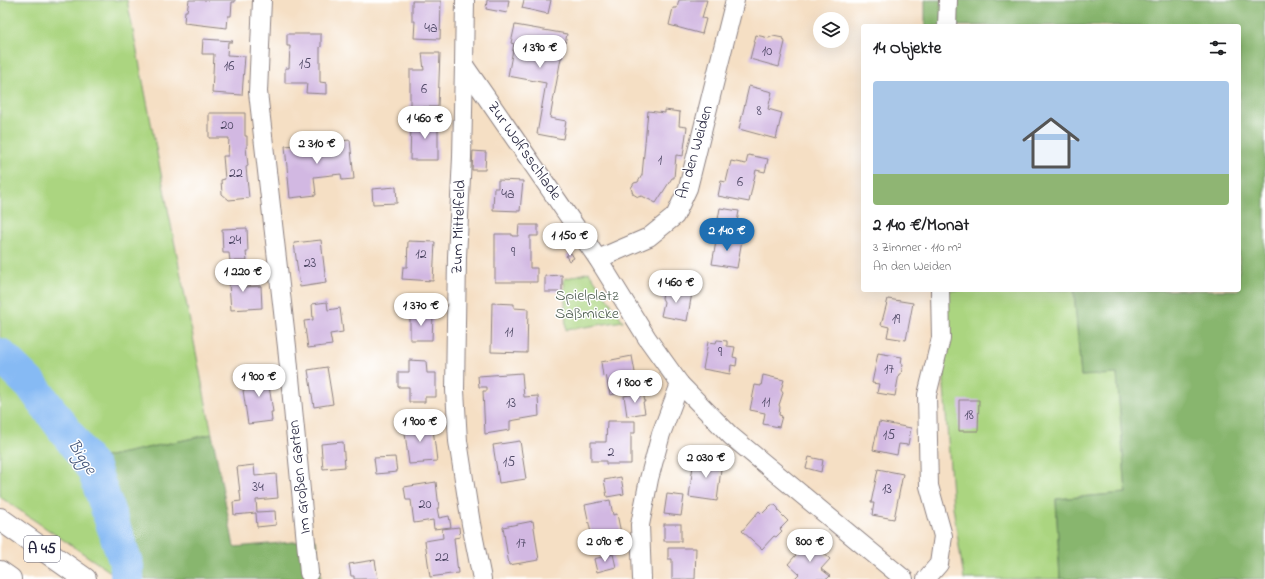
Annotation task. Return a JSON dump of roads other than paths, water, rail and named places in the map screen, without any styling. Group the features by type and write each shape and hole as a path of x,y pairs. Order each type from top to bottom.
{"highway":[{"name":"A 45","path":"0,519 85,579"},
{"name":"A 45","path":"0,572 10,579"}],"street":[{"name":"Im Großen Garten","path":"262,0 258,92 287,347 309,573"},
{"path":"464,65 465,0"},
{"name":"An den Weiden","path":"598,259 649,237 675,216 688,188 735,0"},
{"path":"947,24 948,0"},
{"name":"Zur Wolfsschlade","path":"464,65 598,259 647,338 680,384 731,436 904,579"},
{"name":"Zum Mittelfeld","path":"464,65 462,157 457,257 455,390 458,441 471,524 482,579"},
{"path":"926,579 939,564 943,536 929,486 927,403 927,395 941,338 940,292"},
{"path":"642,579 640,525 649,479 661,434 680,384"}],"waterway":[{"name":"Bigge","path":"0,355 33,387 94,470 127,566 127,579"}],"park label":[{"name":"Spielplatz Saßmicke","path":"587,305"}]}
